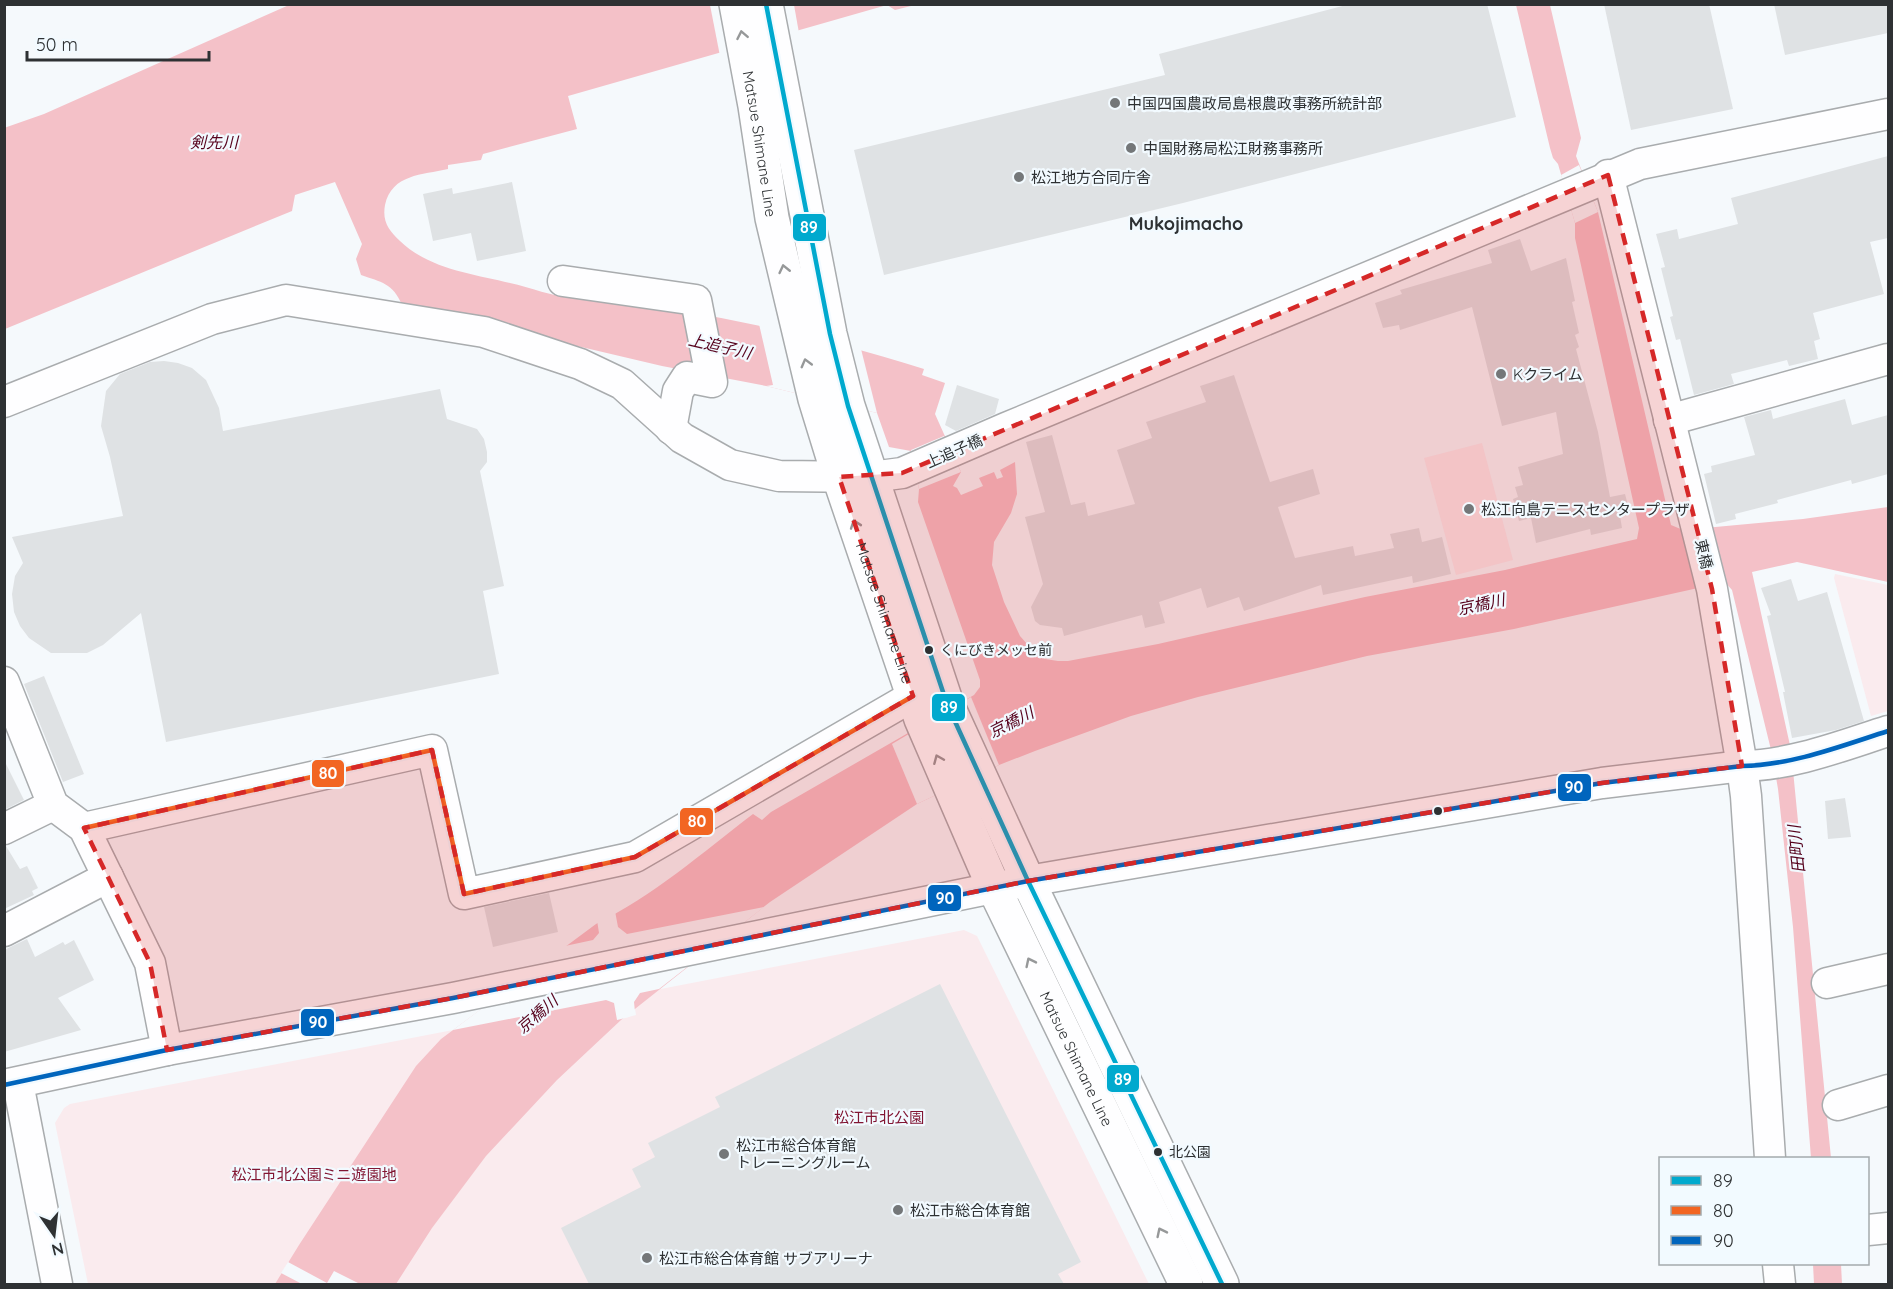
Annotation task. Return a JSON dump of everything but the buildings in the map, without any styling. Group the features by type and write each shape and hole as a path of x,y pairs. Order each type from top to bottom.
{"main road":[{"name":"Matsue Shimane Line","path":"736,4 770,104 848,406 887,475 927,706"},
{"name":"Matsue Shimane Line","path":"766,4 772,218 797,326 839,477 927,706 969,793 1028,881 1222,1284"},
{"name":"Matsue Shimane Line","path":"969,793 994,888 1186,1284"}],"street":[{"name":"上追子橋","path":"887,475 1006,428 1640,164 1888,114"},
{"name":"東橋","path":"1603,179 1695,519 1754,766 1746,796 1770,1157"},
{"path":"563,281 696,300 712,382 687,377 678,391 671,429"},
{"path":"4,402 212,320 286,300 484,332 580,364 622,384 682,438 729,465 779,476 887,475"},
{"path":"1669,420 1888,359"},
{"path":"4,682 53,805 84,828 150,963 167,1050"},
{"path":"84,828 432,750 464,894 635,856 927,706"},
{"path":"57,1284 11,1084 167,1050 453,998 1028,881 1602,783 1754,766 1798,758 1888,731"},
{"path":"4,829 53,805"},
{"path":"4,931 108,877"},
{"path":"1827,983 1888,969"},
{"path":"1838,1105 1888,1090"},
{"path":"1869,1230 1888,1228"},
{"path":"1778,1265 1780,1284"}],"highlighted area":[{"path":"1608,175 1712,589 1742,766 1602,783 1028,881 453,998 167,1050 150,963 84,828 432,750 464,894 635,857 913,696 839,477 902,473"}],"green space":[{"name":"松江向島テニスセンタープラザ","path":"1482,443 1513,560 1456,575 1424,458"},
{"path":"1835,574 1888,585 1888,711 1871,716 1834,578"},
{"name":"松江市北公園","path":"964,930 977,936 1149,1284 88,1284 55,1123 64,1108 70,1104 453,1030 617,1020 636,1015 634,1002 640,993"}],"water":[{"path":"289,5 887,5 568,96 577,129 483,154 481,160 448,165 448,169 418,175 401,182 394,187 385,205 387,225 400,241 412,250 424,258 452,269 565,297 596,297 762,326 924,369 922,375 945,383 935,414 961,472 953,486 961,495 983,486 979,478 994,472 997,479 1003,477 1000,470 1015,462 1017,494 1011,513 994,542 992,565 1004,602 1020,636 1035,653 1045,659 1068,661 1158,644 1365,597 1505,570 1637,539 1639,528 1575,238 1575,223 1558,164 1550,148 1516,5 1550,5 1581,138 1576,156 1598,212 1671,525 1683,530 1803,519 1888,507 1888,582 1797,562 1752,572 1791,750 1831,1157 1811,1157 1793,927 1778,789 1772,754 1732,590 1725,582 1514,629 1367,656 1198,697 1131,716 1035,751 999,765 917,804 770,902 621,1020 557,1080 486,1156 432,1228 396,1284 275,1284 416,1066 441,1039 596,924 657,887 696,859 753,814 762,820 771,812 974,695 980,687 980,680 918,502 919,489 911,451 889,447 877,413 766,386 662,366 402,305 390,288 361,275 356,259 362,244 335,182 295,195 292,211 5,329 4,128 44,114"},
{"path":"887,5 915,5 895,10"},
{"path":"1813,1265 1841,1265 1842,1284 1814,1284"}],"pier":[{"path":"710,5 794,5 799,33 720,56"},
{"path":"1579,165 1598,212 1575,223 1561,175"},
{"path":"759,324 861,349 877,413 766,386 773,385"},
{"path":"944,436 961,472 919,489 911,450"},
{"path":"971,697 999,765 917,804 892,744"},
{"path":"764,907 659,989 640,993 634,1002 635,1012 629,1017 617,1020 614,1003 606,1000 453,1030 565,946 593,940 599,933 597,920 615,911 618,927 627,934"},
{"path":"288,1262 327,1283 334,1271 360,1284 302,1284 281,1273"}],"transit line":[{"name":"89","path":"766,4 830,334 848,406 947,704 1028,881 1222,1284"},
{"name":"80","path":"84,828 432,750 464,894 635,857 913,696"},
{"name":"90","path":"4,1085 167,1050 453,998 1028,881 1602,783 1780,762 1816,754 1888,731"}],"place":[{"name":"中国四国農政局島根農政事務所統計部","path":"1115,103"},
{"name":"中国財務局松江財務事務所","path":"1131,148"},
{"name":"松江地方合同庁舎","path":"1019,177"},
{"name":"Kクライム","path":"1501,374"},
{"name":"松江向島テニスセンタープラザ","path":"1469,509"},
{"name":"くにびきメッセ前","path":"929,650"},
{"name":"北公園","path":"1158,1152"},
{"name":"松江市総合体育館 トレーニングルーム","path":"724,1154"},
{"name":"松江市総合体育館","path":"898,1210"},
{"name":"松江市総合体育館 サブアリーナ","path":"647,1258"}],"district":[{"name":"Mukojimacho","path":"1186,223"}],"water label":[{"name":"剣先川","path":"214,142"},
{"name":"上追子川","path":"720,346"},
{"name":"京橋川","path":"1481,604"},
{"name":"京橋川","path":"1011,722"},
{"name":"田町川","path":"1796,849"},
{"name":"京橋川","path":"537,1014"}],"park label":[{"name":"松江市北公園ミニ遊園地","path":"314,1174"}]}
